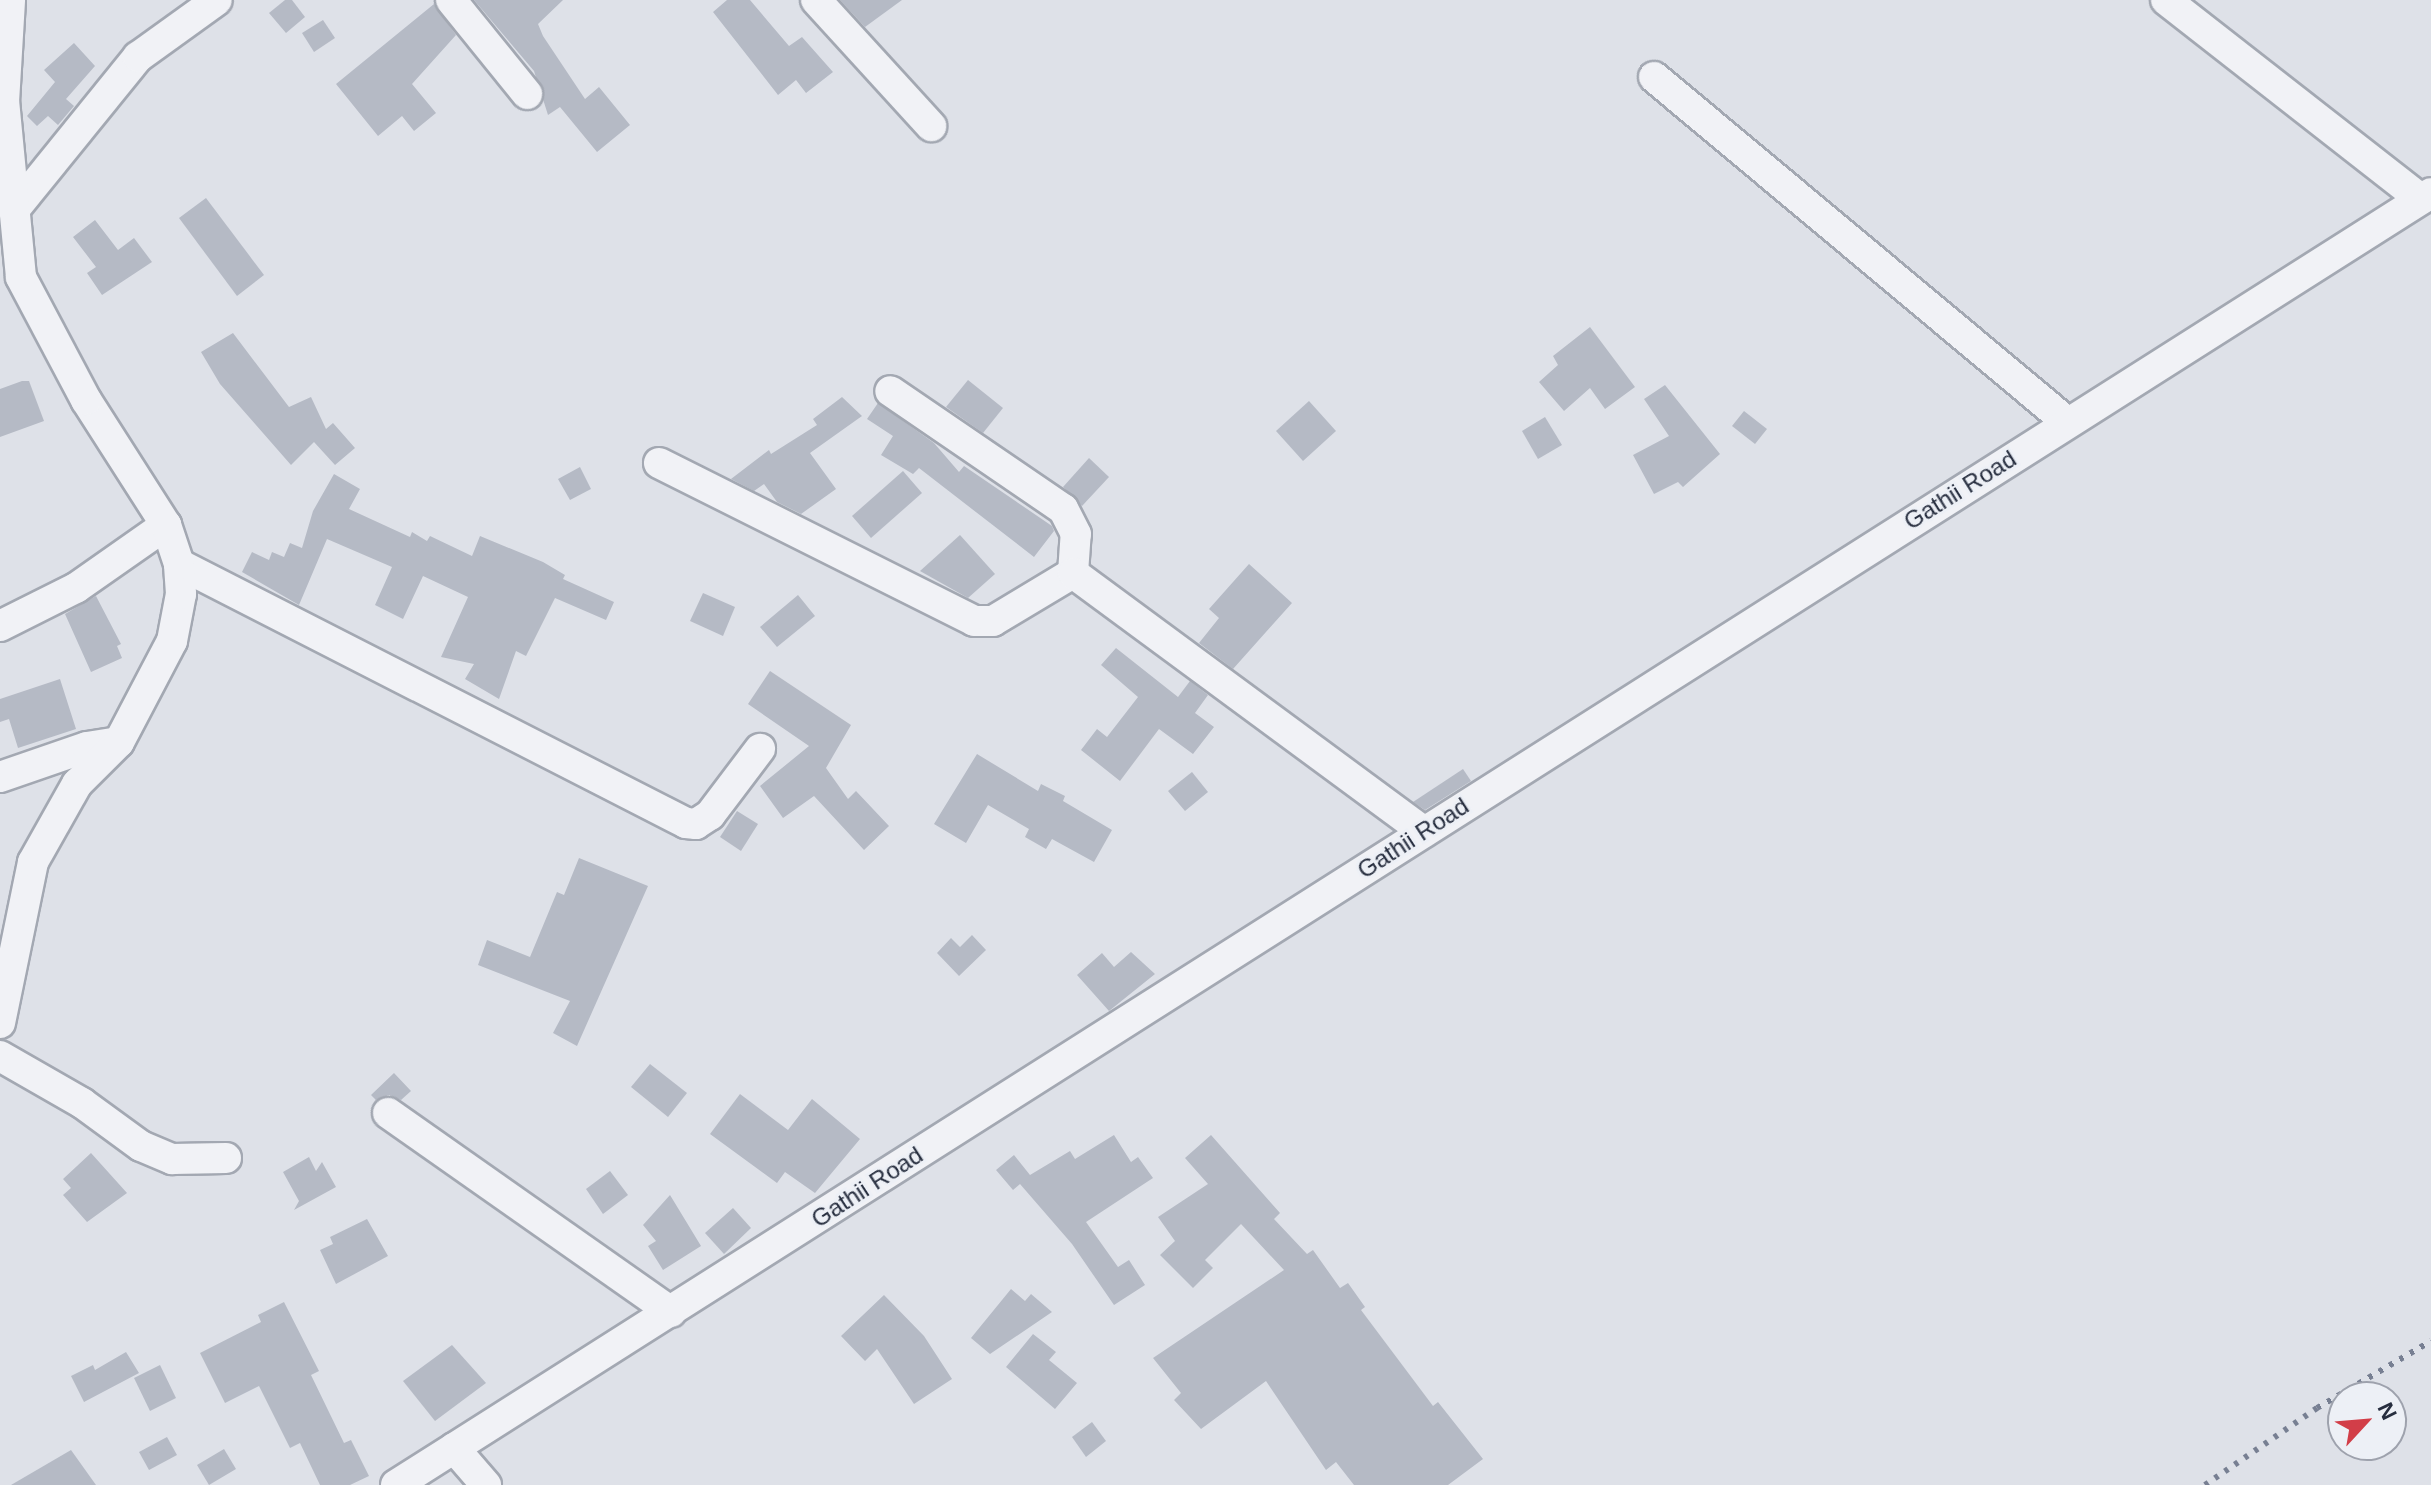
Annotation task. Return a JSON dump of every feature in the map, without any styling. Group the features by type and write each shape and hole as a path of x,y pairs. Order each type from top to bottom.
{"street":[{"path":"0,1023 33,862 77,784 119,742 172,641 181,594 179,564 166,525 10,281 14,210 4,102 10,0"},
{"path":"14,210 138,57 217,0"},
{"path":"451,0 527,94"},
{"path":"816,0 931,126"},
{"path":"2166,0 2426,196"},
{"path":"1654,77 2067,422"},
{"name":"Gathii Road","path":"396,1485 2426,196"},
{"path":"890,391 1063,509 1076,534 1073,573"},
{"path":"659,463 974,621 993,621 1073,573"},
{"path":"0,626 76,588 166,525"},
{"path":"179,564 686,823 696,824 710,815 760,749"},
{"path":"1073,573 1424,832"},
{"path":"0,777 87,747 119,742"},
{"path":"0,1056 82,1103 141,1146 172,1159 226,1158"},
{"path":"388,1113 671,1312"},
{"path":"454,1448 486,1485"}],"building":[{"path":"285,0 292,0 305,17 286,33 269,13"},
{"path":"474,0 563,0 538,24 543,36 585,99 599,87 630,125 597,152 560,107 548,115 534,71"},
{"path":"727,0 750,0 789,46 802,37 833,72 806,93 796,80 778,95 713,12"},
{"path":"840,0 902,0 865,27"},
{"path":"434,4 456,35 412,84 436,113 414,131 402,116 378,136 336,84"},
{"path":"323,20 335,38 314,52 302,33"},
{"path":"74,43 95,66 66,99 74,106 58,125 48,116 37,126 27,116 55,82 44,70"},
{"path":"206,198 264,275 237,296 179,218"},
{"path":"95,220 118,250 134,238 152,262 102,295 87,273 96,267 73,237"},
{"path":"1590,327 1635,387 1605,409 1590,388 1564,411 1539,382 1558,365 1553,356"},
{"path":"233,333 289,407 311,397 326,429 333,423 355,448 335,465 314,442 291,465 220,384 201,352"},
{"path":"968,380 1003,408 983,433 946,407"},
{"path":"29,381 44,421 0,437 0,389"},
{"path":"1665,385 1720,454 1683,487 1678,482 1654,494 1633,455 1669,436 1644,399"},
{"path":"842,397 862,416 810,453 836,489 801,514 777,502 764,484 754,491 731,479 769,450 771,454 817,425 813,419"},
{"path":"1309,401 1336,431 1303,461 1276,431"},
{"path":"878,403 934,443 959,472 964,466 1052,526 1054,531 1034,557 919,468 913,474 881,455 893,436 867,419"},
{"path":"1744,411 1767,429 1755,444 1732,426"},
{"path":"1545,417 1562,445 1538,459 1522,431"},
{"path":"1089,458 1109,477 1082,506 1063,487"},
{"path":"580,467 591,489 570,500 558,479"},
{"path":"903,471 922,493 871,538 852,516"},
{"path":"334,474 360,489 349,509 410,537 412,532 427,541 430,536 472,556 480,536 543,562 565,575 563,579 614,602 606,620 555,598 526,656 516,651 499,699 465,679 474,664 441,657 468,597 423,576 403,619 375,605 392,567 327,539 299,605 242,572 252,552 269,560 272,552 284,557 290,543 302,548 313,511"},
{"path":"960,535 995,574 968,598 920,571"},
{"path":"1249,564 1292,603 1233,669 1199,643 1219,618 1209,609"},
{"path":"703,593 735,607 723,636 690,621"},
{"path":"798,595 815,616 777,647 760,627"},
{"path":"96,596 121,644 117,646 122,658 91,672 65,614"},
{"path":"1116,648 1178,697 1190,681 1208,695 1195,713 1214,727 1193,754 1159,729 1120,781 1081,750 1097,729 1107,737 1138,697 1101,665"},
{"path":"770,671 851,725 826,768 848,799 856,791 889,826 864,850 814,796 783,818 760,786 809,746 748,704"},
{"path":"60,679 76,729 18,748 9,719 0,722 0,699"},
{"path":"977,754 1038,791 1041,784 1065,796 1063,801 1112,830 1094,862 1052,839 1046,849 1025,837 1029,829 988,805 966,843 934,824"},
{"path":"1463,769 1471,781 1425,810 1413,802"},
{"path":"1192,772 1208,792 1185,811 1168,791"},
{"path":"737,811 758,824 741,851 720,837"},
{"path":"579,858 648,886 577,1046 553,1033 570,1001 478,965 487,940 530,957 557,892 564,895"},
{"path":"972,935 986,950 959,976 937,953 951,938 960,947"},
{"path":"1131,952 1155,974 1109,1011 1077,975 1102,953 1114,967"},
{"path":"650,1064 687,1093 668,1117 631,1087"},
{"path":"394,1073 411,1091 401,1100 389,1095 376,1100 371,1095"},
{"path":"740,1094 788,1130 812,1099 860,1139 815,1193 785,1172 777,1183 710,1134"},
{"path":"1114,1135 1131,1162 1138,1157 1153,1178 1086,1222 1118,1267 1129,1260 1145,1285 1114,1305 1072,1244 1020,1184 1013,1190 996,1170 1014,1155 1030,1175 1070,1151 1075,1159"},
{"path":"1211,1135 1280,1213 1274,1219 1307,1254 1313,1250 1340,1288 1348,1283 1365,1307 1361,1310 1433,1406 1438,1402 1483,1459 1448,1485 1354,1485 1336,1462 1326,1470 1266,1381 1201,1429 1174,1400 1181,1393 1153,1358 1284,1270 1241,1224 1205,1260 1213,1268 1193,1288 1160,1255 1175,1241 1158,1217 1208,1184 1185,1158"},
{"path":"91,1153 127,1193 87,1222 63,1195 71,1188 63,1179"},
{"path":"309,1157 316,1171 322,1162 336,1187 294,1210 299,1201 283,1172"},
{"path":"610,1171 628,1195 603,1214 586,1189"},
{"path":"670,1195 701,1246 663,1270 648,1246 656,1241 643,1225"},
{"path":"733,1208 751,1228 724,1254 705,1233"},
{"path":"367,1219 388,1256 336,1284 320,1250 333,1244 330,1237"},
{"path":"1011,1289 1025,1301 1031,1294 1052,1312 990,1354 971,1338"},
{"path":"884,1295 924,1336 952,1379 914,1404 877,1349 865,1361 841,1336"},
{"path":"284,1302 319,1371 311,1375 344,1443 351,1440 369,1476 350,1485 320,1485 300,1443 290,1448 259,1386 225,1403 200,1353 261,1322 258,1315"},
{"path":"1033,1334 1056,1352 1049,1360 1077,1383 1055,1409 1006,1367"},
{"path":"452,1345 486,1383 435,1421 403,1381"},
{"path":"126,1352 139,1373 84,1402 71,1376 93,1365 95,1370"},
{"path":"160,1365 176,1398 150,1411 134,1378"},
{"path":"1092,1422 1106,1441 1086,1457 1072,1437"},
{"path":"167,1437 177,1455 149,1470 139,1452"},
{"path":"224,1449 236,1469 209,1485 197,1465"},
{"path":"71,1450 96,1485 11,1485"}],"railway":[{"path":"2205,1485 2317,1408 2431,1341"}]}
